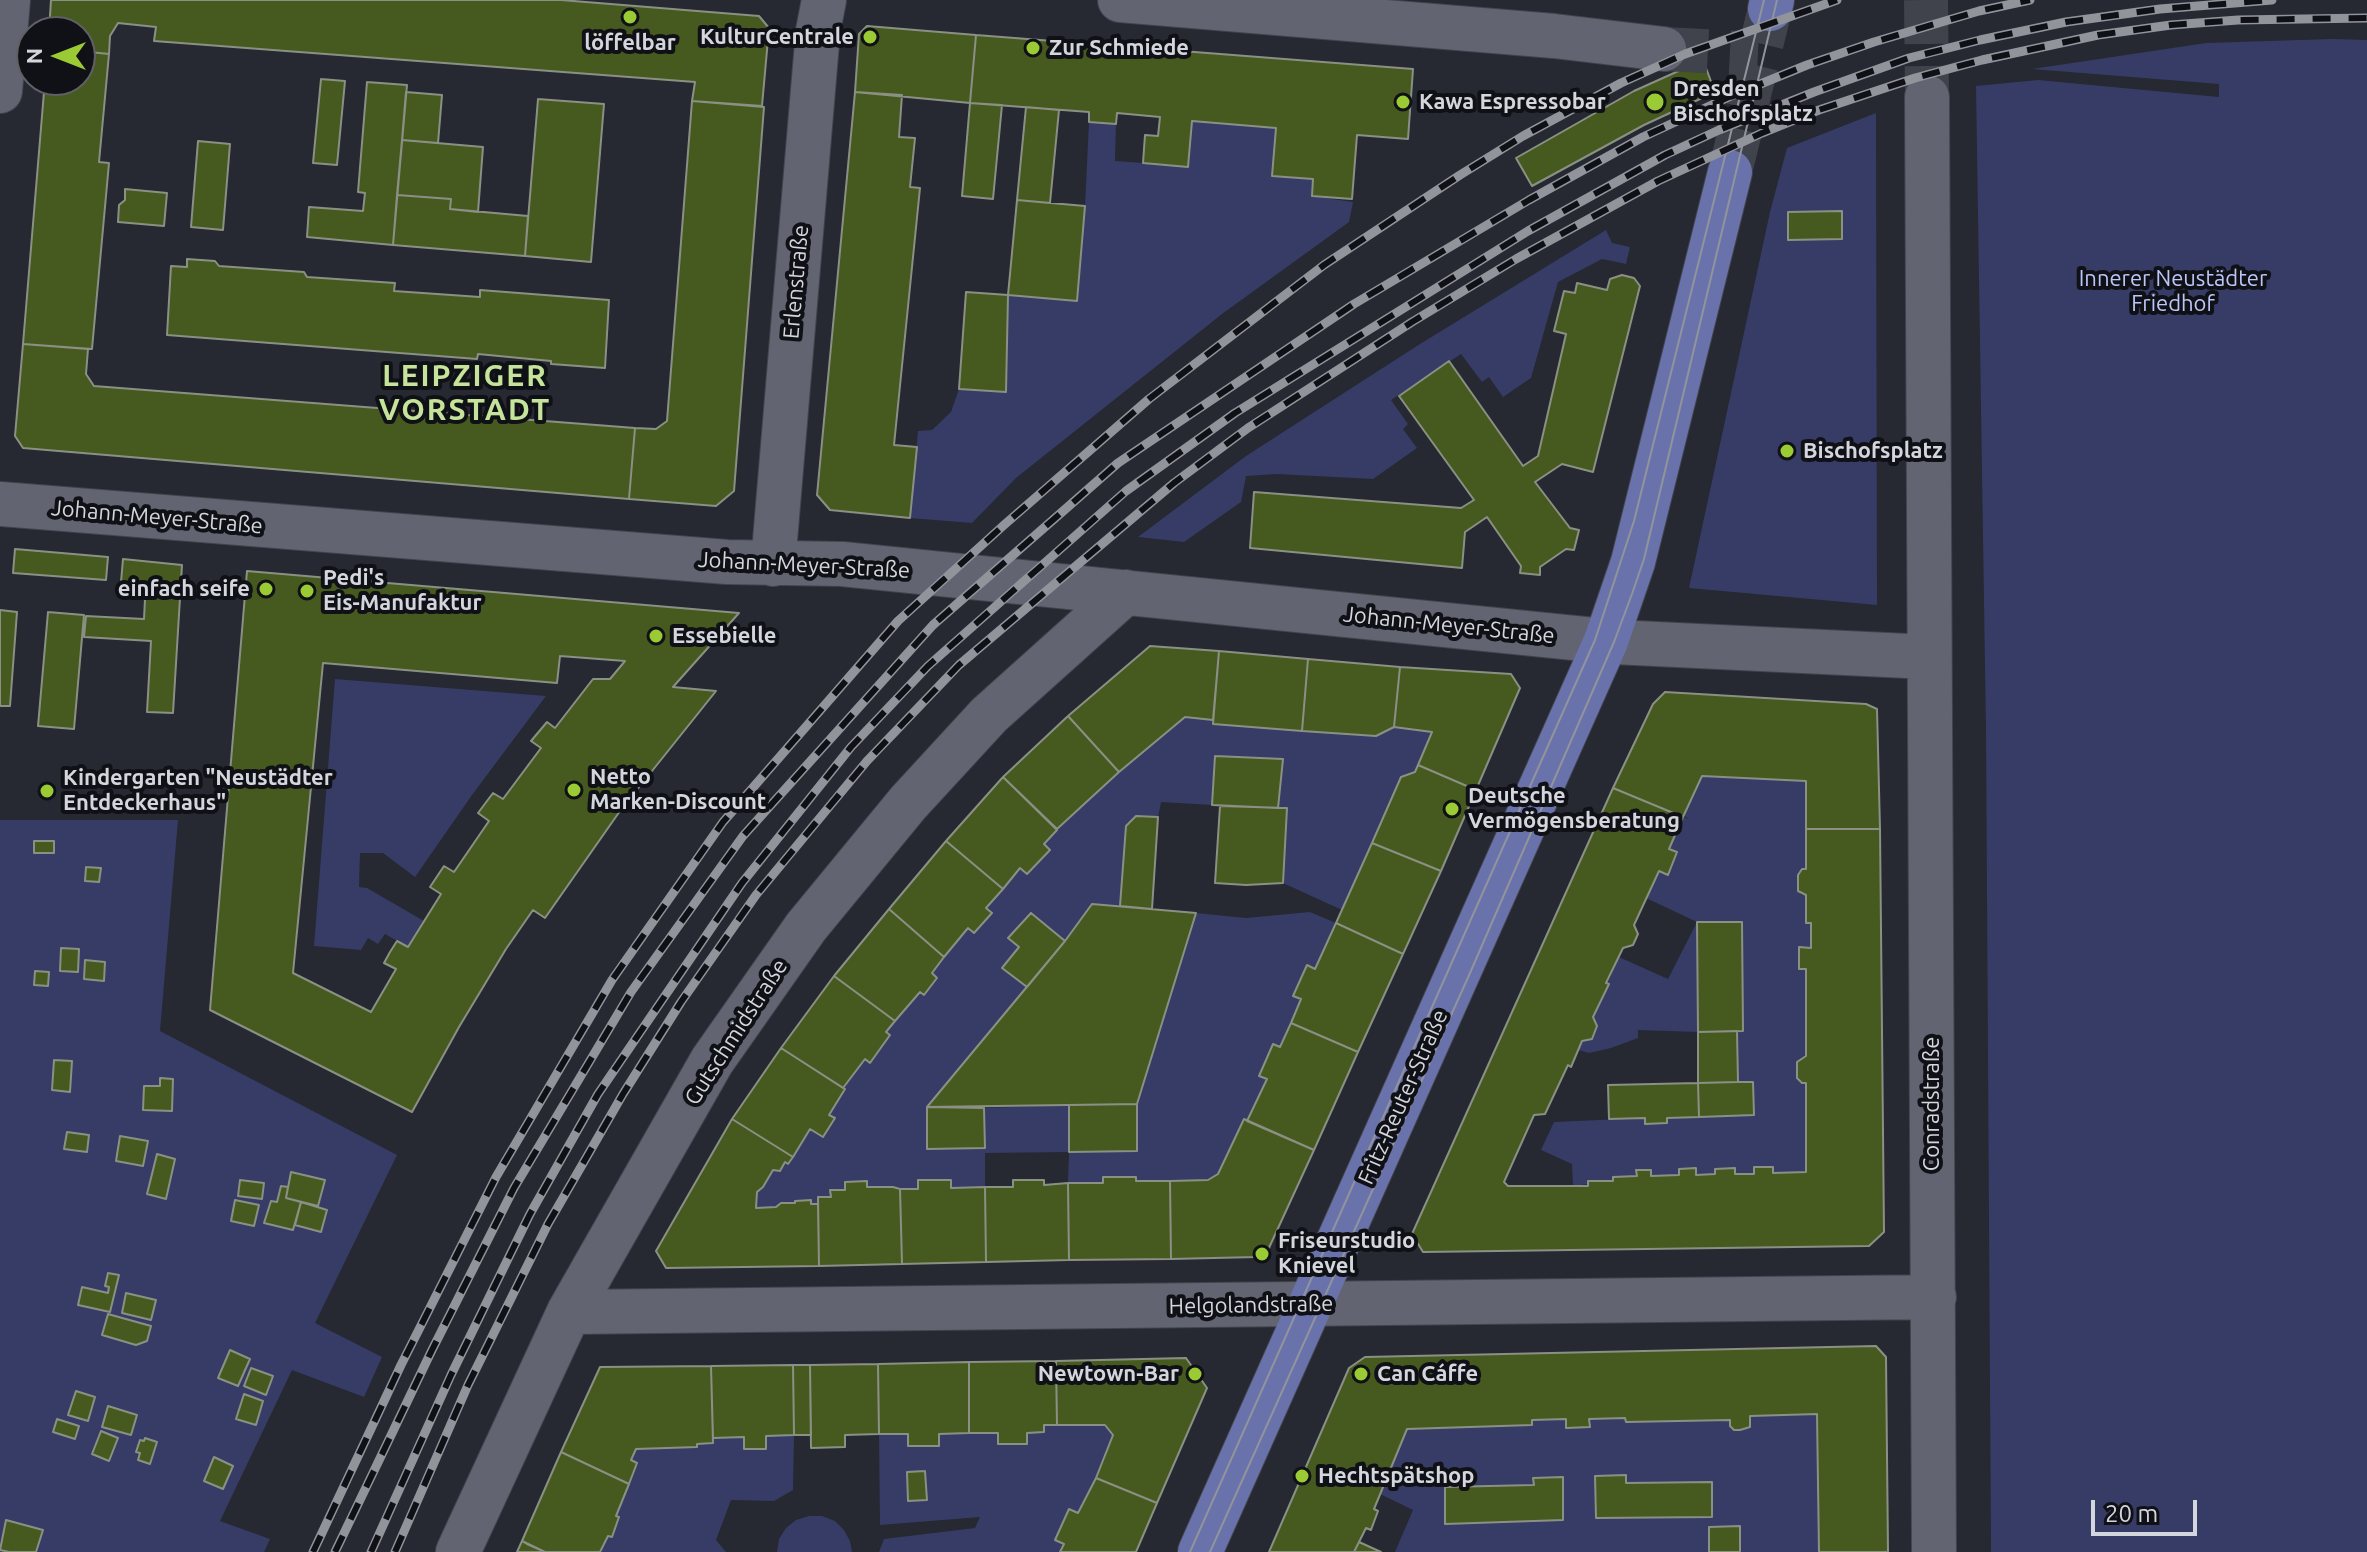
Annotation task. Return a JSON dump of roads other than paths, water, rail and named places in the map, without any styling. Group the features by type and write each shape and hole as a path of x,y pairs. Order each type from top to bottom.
{"main road":[{"path":"1606,641 1633,562 1730,172"},
{"name":"Fritz-Reuter-Straße","path":"1200,1552 1606,641"}],"street":[{"path":"0,91 8,0"},
{"name":"Erlenstraße","path":"773,564 818,31 824,0"},
{"path":"1120,0 1554,36 1664,49"},
{"path":"1606,641 1929,657 1927,97"},
{"name":"Johann-Meyer-Straße","path":"0,504 773,564 842,564 1606,641"},
{"name":"Gutschmidstraße","path":"458,1552 569,1312 712,1061 806,927 908,803 989,715 1126,592"},
{"name":"Conradstraße","path":"1929,657 1934,1552"},
{"name":"Helgolandstraße","path":"569,1312 1934,1297"}],"tunnel":[{"path":"1926,0 1927,97"},
{"path":"1730,172 1770,9"},
{"path":"1664,49 1758,54"}],"tram line":[{"path":"1190,1552 1595,640 1634,521 1764,0"},
{"path":"1210,1552 1470,973 1632,594 1644,559 1777,0"}],"railway":[{"path":"313,1552 401,1365 496,1177 612,980 723,822 898,621 1149,399 1324,265 1460,175 1523,136 1621,83 1685,54 1837,0"},
{"path":"335,1552 514,1188 631,992 743,836 933,625 1118,463 1354,304 1529,200 1643,137 1807,65 1979,11 2030,0"},
{"path":"371,1552 451,1375 530,1214 598,1094 742,883 851,747 928,666 1126,491 1235,413 1528,231 1665,155 1719,130 1909,58 1980,40 2066,22 2160,9 2272,0"},
{"path":"395,1552 468,1385 548,1224 623,1094 681,1002 756,895 867,761 959,665 1174,483 1248,428 1516,259 1658,181 1819,110 1915,78 2098,35 2238,20 2367,18"}],"place":[{"name":"löffelbar","path":"630,17"},
{"name":"KulturCentrale","path":"870,37"},
{"name":"Zur Schmiede","path":"1033,48"},
{"name":"Kawa Espressobar","path":"1403,102"},
{"name":"Dresden Bischofsplatz","path":"1655,102"},
{"name":"Bischofsplatz","path":"1787,451"},
{"name":"einfach seife","path":"266,589"},
{"name":"Pedi's Eis-Manufaktur","path":"307,591"},
{"name":"Essebielle","path":"656,636"},
{"name":"Netto Marken-Discount","path":"574,790"},
{"name":"Kindergarten \"Neustädter Entdeckerhaus\"","path":"47,791"},
{"name":"Deutsche Vermögensberatung","path":"1452,809"},
{"name":"Friseurstudio Knievel","path":"1262,1254"},
{"name":"Newtown-Bar","path":"1195,1374"},
{"name":"Can Cáffe","path":"1361,1374"},
{"name":"Hechtspätshop","path":"1302,1476"}],"district":[{"name":"LEIPZIGER VORSTADT","path":"465,393"}],"park label":[{"name":"Innerer Neustädter Friedhof","path":"2173,292"}]}
